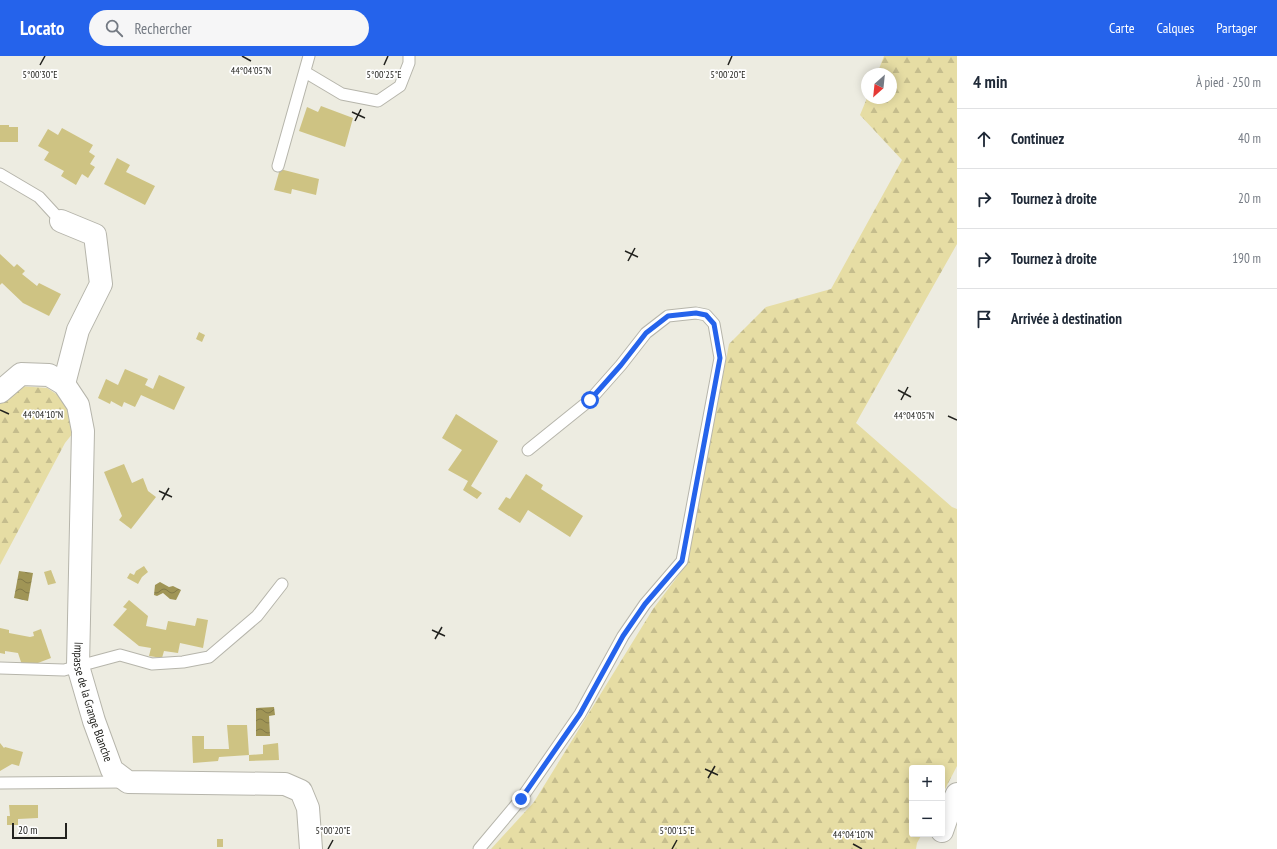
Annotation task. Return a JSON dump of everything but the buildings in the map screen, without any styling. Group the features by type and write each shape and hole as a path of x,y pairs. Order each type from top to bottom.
{"street":[{"path":"61,221 95,234 101,284 78,330 64,384"},
{"name":"Impasse de la Grange Blanche","path":"0,392 21,374 49,375 64,384 78,405 83,431 78,666 94,722 112,770 128,782"},
{"path":"128,782 285,784 301,791 308,808 311,849"},
{"path":"945,822 957,794"},
{"path":"936,849 940,837"}],"lane":[{"path":"278,166 310,56"},
{"path":"305,72 342,94 378,101 400,86 409,63 409,56"},
{"path":"0,174 39,197 61,221"},
{"path":"479,849 521,799 580,714 623,636 645,604 682,561 720,358 714,324 706,315 696,313 668,316 646,333 621,365 590,400 528,450"},
{"path":"0,668 64,670 120,654 152,664 183,662 209,657 257,616 282,584"},
{"path":"0,783 128,782"}],"green space":[{"path":"884,56 957,56 957,244 856,423 952,507 957,509 957,766 945,789 945,765 909,765 909,837 920,837 916,849 491,849 534,802 653,609 687,564 729,344 766,307 831,289 902,160 860,115 865,104 897,104 897,68 879,68"},
{"path":"19,386 47,388 61,397 76,417 73,433 65,443 0,565 0,403"}],"water":[{"path":"19,571 33,573 28,601 14,598"},
{"path":"160,582 169,587 173,586 181,590 176,600 170,599 163,593 157,596 154,595 155,585"},
{"path":"274,707 275,715 269,716 270,736 256,736 256,708"}],"route":[{"path":"521,799 580,714 623,636 645,604 682,561 720,358 714,324 706,315 696,313 668,316 646,333 621,365 590,400"}]}
